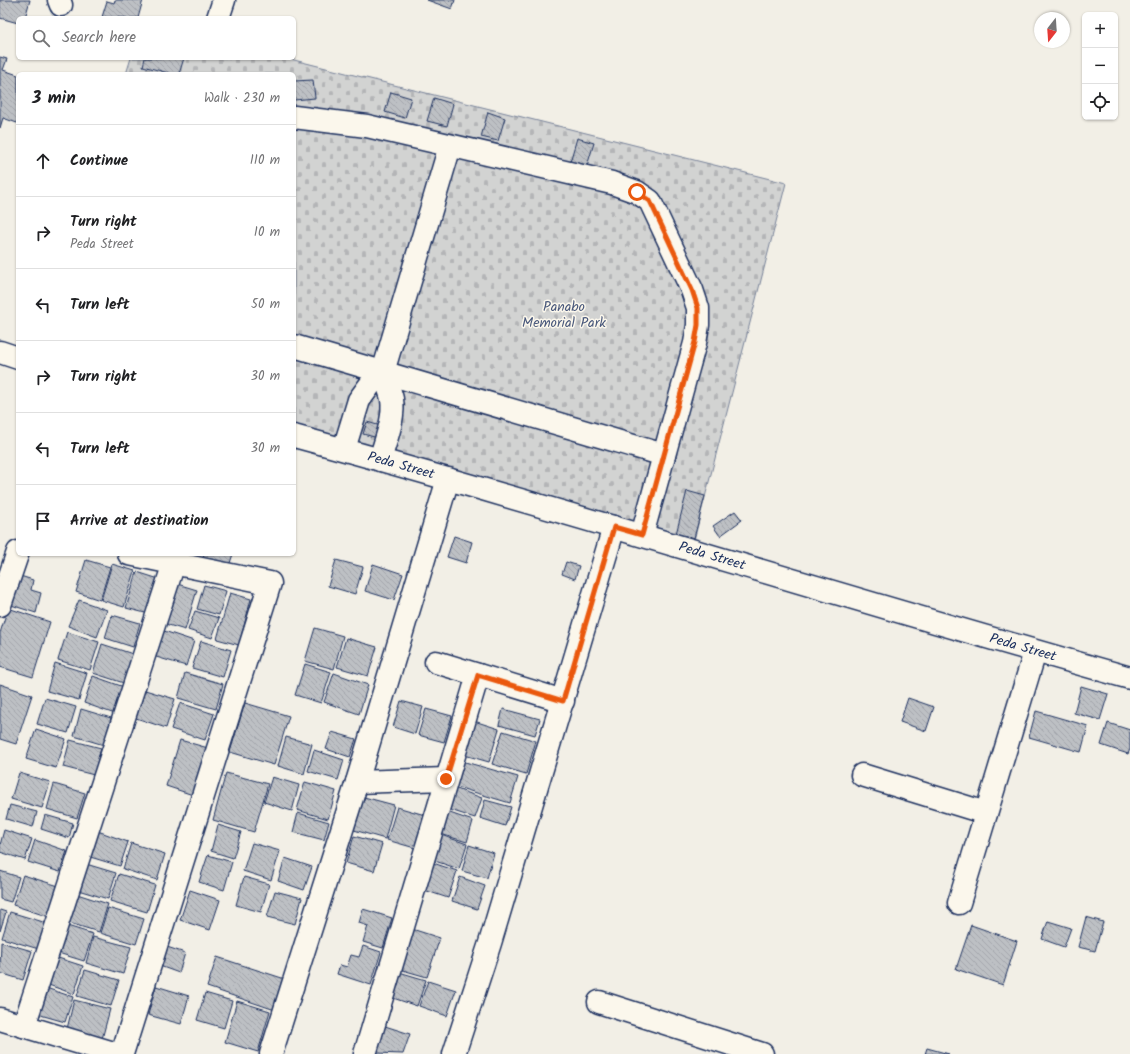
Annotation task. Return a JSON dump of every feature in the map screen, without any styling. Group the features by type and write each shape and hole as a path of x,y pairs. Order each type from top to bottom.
{"street":[{"path":"219,16 224,0"},
{"path":"296,117 367,126 612,182 637,192 650,201 692,290 698,308 698,325 695,342 642,535"},
{"path":"344,449 359,400 370,385 383,372 450,146"},
{"path":"296,347 664,455"},
{"path":"0,352 16,357"},
{"path":"380,460 392,411 392,400 383,372"},
{"name":"Peda Street","path":"296,437 642,535 1035,652 1130,678"},
{"path":"271,1054 357,782 448,479"},
{"path":"454,1054 490,943 614,527"},
{"path":"0,605 17,556"},
{"path":"122,1054 270,583 139,556"},
{"path":"117,1054 9,1026 174,563"},
{"path":"959,903 1035,652"},
{"path":"436,662 563,701"},
{"path":"365,1054 478,675"},
{"path":"862,775 986,813"},
{"path":"357,782 446,779"},
{"path":"599,1002 762,1054"}],"green space":[{"name":"Panabo Memorial Park","path":"130,60 294,60 786,183 694,540 296,430 296,72 127,72"}],"building":[{"path":"0,0 30,0 26,16 16,16 16,22 0,18"},
{"path":"115,0 143,0 139,16 102,16 107,1 114,3"},
{"path":"427,0 455,0 452,9"},
{"path":"0,57 7,59 3,70 16,74 16,123 3,118 0,128"},
{"path":"144,60 183,60 180,72 165,72 143,66"},
{"path":"313,80 315,98 296,100 296,81"},
{"path":"391,92 411,98 405,118 385,112"},
{"path":"434,98 453,104 447,126 427,121"},
{"path":"488,112 505,118 498,141 481,137"},
{"path":"577,138 594,143 587,166 570,162"},
{"path":"367,422 381,426 378,438 363,434"},
{"path":"687,491 705,496 694,538 676,534"},
{"path":"735,511 742,520 720,536 713,526"},
{"path":"454,536 472,542 466,563 447,557"},
{"path":"204,556 232,556 229,566 203,558"},
{"path":"86,560 110,567 100,600 76,592"},
{"path":"336,560 363,567 355,594 328,586"},
{"path":"566,562 579,566 575,579 562,574"},
{"path":"112,564 135,571 124,607 101,600"},
{"path":"373,564 403,574 394,600 365,591"},
{"path":"137,572 159,579 149,614 126,608"},
{"path":"17,575 33,580 31,590 41,593 36,613 8,604"},
{"path":"174,583 197,590 185,630 162,623"},
{"path":"204,585 226,591 219,615 197,609"},
{"path":"230,593 251,599 239,645 217,639"},
{"path":"79,600 107,610 97,637 68,626"},
{"path":"8,608 50,622 33,677 0,667 0,633"},
{"path":"195,611 219,618 212,638 188,630"},
{"path":"112,615 140,623 133,647 105,638"},
{"path":"315,628 343,636 334,669 305,661"},
{"path":"161,630 194,641 186,666 153,656"},
{"path":"67,632 99,642 90,670 58,660"},
{"path":"346,638 377,647 368,676 337,667"},
{"path":"201,641 231,650 223,677 192,668"},
{"path":"102,644 139,656 130,685 93,673"},
{"path":"55,663 87,673 79,700 47,691"},
{"path":"305,664 331,672 321,703 295,695"},
{"path":"185,673 223,684 216,709 178,698"},
{"path":"334,673 368,685 359,714 324,702"},
{"path":"93,676 124,687 115,714 84,703"},
{"path":"0,684 32,695 16,744 0,739"},
{"path":"1081,686 1108,694 1100,720 1074,713"},
{"path":"145,690 175,699 166,728 136,718"},
{"path":"45,698 76,707 68,733 37,724"},
{"path":"908,698 934,707 926,731 900,722"},
{"path":"401,701 423,707 415,734 393,727"},
{"path":"180,703 214,714 205,740 171,729"},
{"path":"245,703 289,716 274,765 230,752"},
{"path":"81,709 111,718 104,745 74,736"},
{"path":"426,709 452,716 444,742 418,735"},
{"path":"503,709 540,719 535,735 499,725"},
{"path":"1036,711 1088,726 1081,752 1029,737"},
{"path":"471,720 499,729 489,762 461,754"},
{"path":"1108,723 1130,730 1130,749 1128,754 1101,745"},
{"path":"36,729 66,739 56,768 26,759"},
{"path":"503,731 536,741 526,774 492,764"},
{"path":"332,732 356,739 350,757 326,749"},
{"path":"286,737 312,744 304,774 278,766"},
{"path":"70,740 101,748 94,775 63,767"},
{"path":"180,740 208,748 193,795 166,786"},
{"path":"314,750 344,760 338,780 308,771"},
{"path":"458,760 518,777 510,803 450,785"},
{"path":"19,773 50,782 42,808 11,799"},
{"path":"226,773 268,784 254,832 213,820"},
{"path":"272,777 299,785 292,811 264,802"},
{"path":"305,782 336,791 328,819 297,810"},
{"path":"54,784 85,793 77,818 47,809"},
{"path":"451,787 482,798 475,818 444,808"},
{"path":"364,797 394,805 385,839 354,830"},
{"path":"485,800 511,807 505,826 480,818"},
{"path":"10,805 37,812 33,827 6,819"},
{"path":"397,807 425,815 415,848 387,840"},
{"path":"444,811 473,821 467,842 437,833"},
{"path":"298,813 329,822 324,840 293,832"},
{"path":"45,815 73,823 69,838 41,829"},
{"path":"218,825 241,832 233,858 211,851"},
{"path":"4,830 32,839 25,860 0,852 0,845"},
{"path":"95,830 128,842 120,866 87,856"},
{"path":"438,834 467,844 459,869 429,859"},
{"path":"354,836 382,844 374,871 346,863"},
{"path":"35,840 67,851 60,872 28,862"},
{"path":"131,843 165,854 157,880 123,869"},
{"path":"252,843 280,851 271,880 243,871"},
{"path":"469,845 494,853 487,878 462,871"},
{"path":"208,855 232,862 224,890 199,882"},
{"path":"285,858 312,867 304,890 278,881"},
{"path":"430,862 457,871 448,898 421,889"},
{"path":"86,864 116,873 108,899 78,890"},
{"path":"0,871 19,877 11,902 0,899"},
{"path":"119,874 155,885 147,912 110,901"},
{"path":"23,875 62,887 52,918 13,905"},
{"path":"244,877 269,884 261,912 236,905"},
{"path":"460,877 485,886 477,909 452,901"},
{"path":"190,890 220,900 210,930 180,920"},
{"path":"275,891 302,898 295,924 267,917"},
{"path":"74,893 108,904 99,932 66,922"},
{"path":"108,908 144,919 136,944 100,933"},
{"path":"363,909 392,918 383,948 363,942 368,926 359,923"},
{"path":"0,910 6,912 0,931"},
{"path":"10,912 50,924 42,950 2,938"},
{"path":"1086,917 1103,922 1095,951 1078,947"},
{"path":"1048,921 1071,928 1064,947 1042,939"},
{"path":"64,925 93,934 84,961 55,952"},
{"path":"971,925 1017,941 1003,985 956,969"},
{"path":"412,929 440,938 427,977 399,969"},
{"path":"93,937 131,947 123,974 86,963"},
{"path":"1,942 32,951 23,980 0,973"},
{"path":"164,946 185,953 179,973 157,965"},
{"path":"363,946 381,952 371,985 337,974 340,965 347,967 351,955 359,957"},
{"path":"52,956 83,966 74,994 43,983"},
{"path":"217,957 285,979 275,1010 207,987"},
{"path":"85,970 119,980 111,1006 77,996"},
{"path":"399,972 426,980 417,1006 390,997"},
{"path":"428,981 456,990 447,1016 419,1006"},
{"path":"156,986 189,996 181,1024 148,1015"},
{"path":"46,988 73,997 65,1022 37,1014"},
{"path":"205,993 232,1001 224,1028 197,1020"},
{"path":"74,1000 110,1009 102,1039 67,1029"},
{"path":"237,1001 270,1011 258,1052 225,1042"},
{"path":"385,1026 410,1034 403,1054 376,1053"},
{"path":"927,1048 949,1054 925,1054"}],"route":[{"path":"446,779 478,675 563,701 614,527 642,535 695,342 698,325 698,308 692,290 656,212 650,201 637,192"}]}
